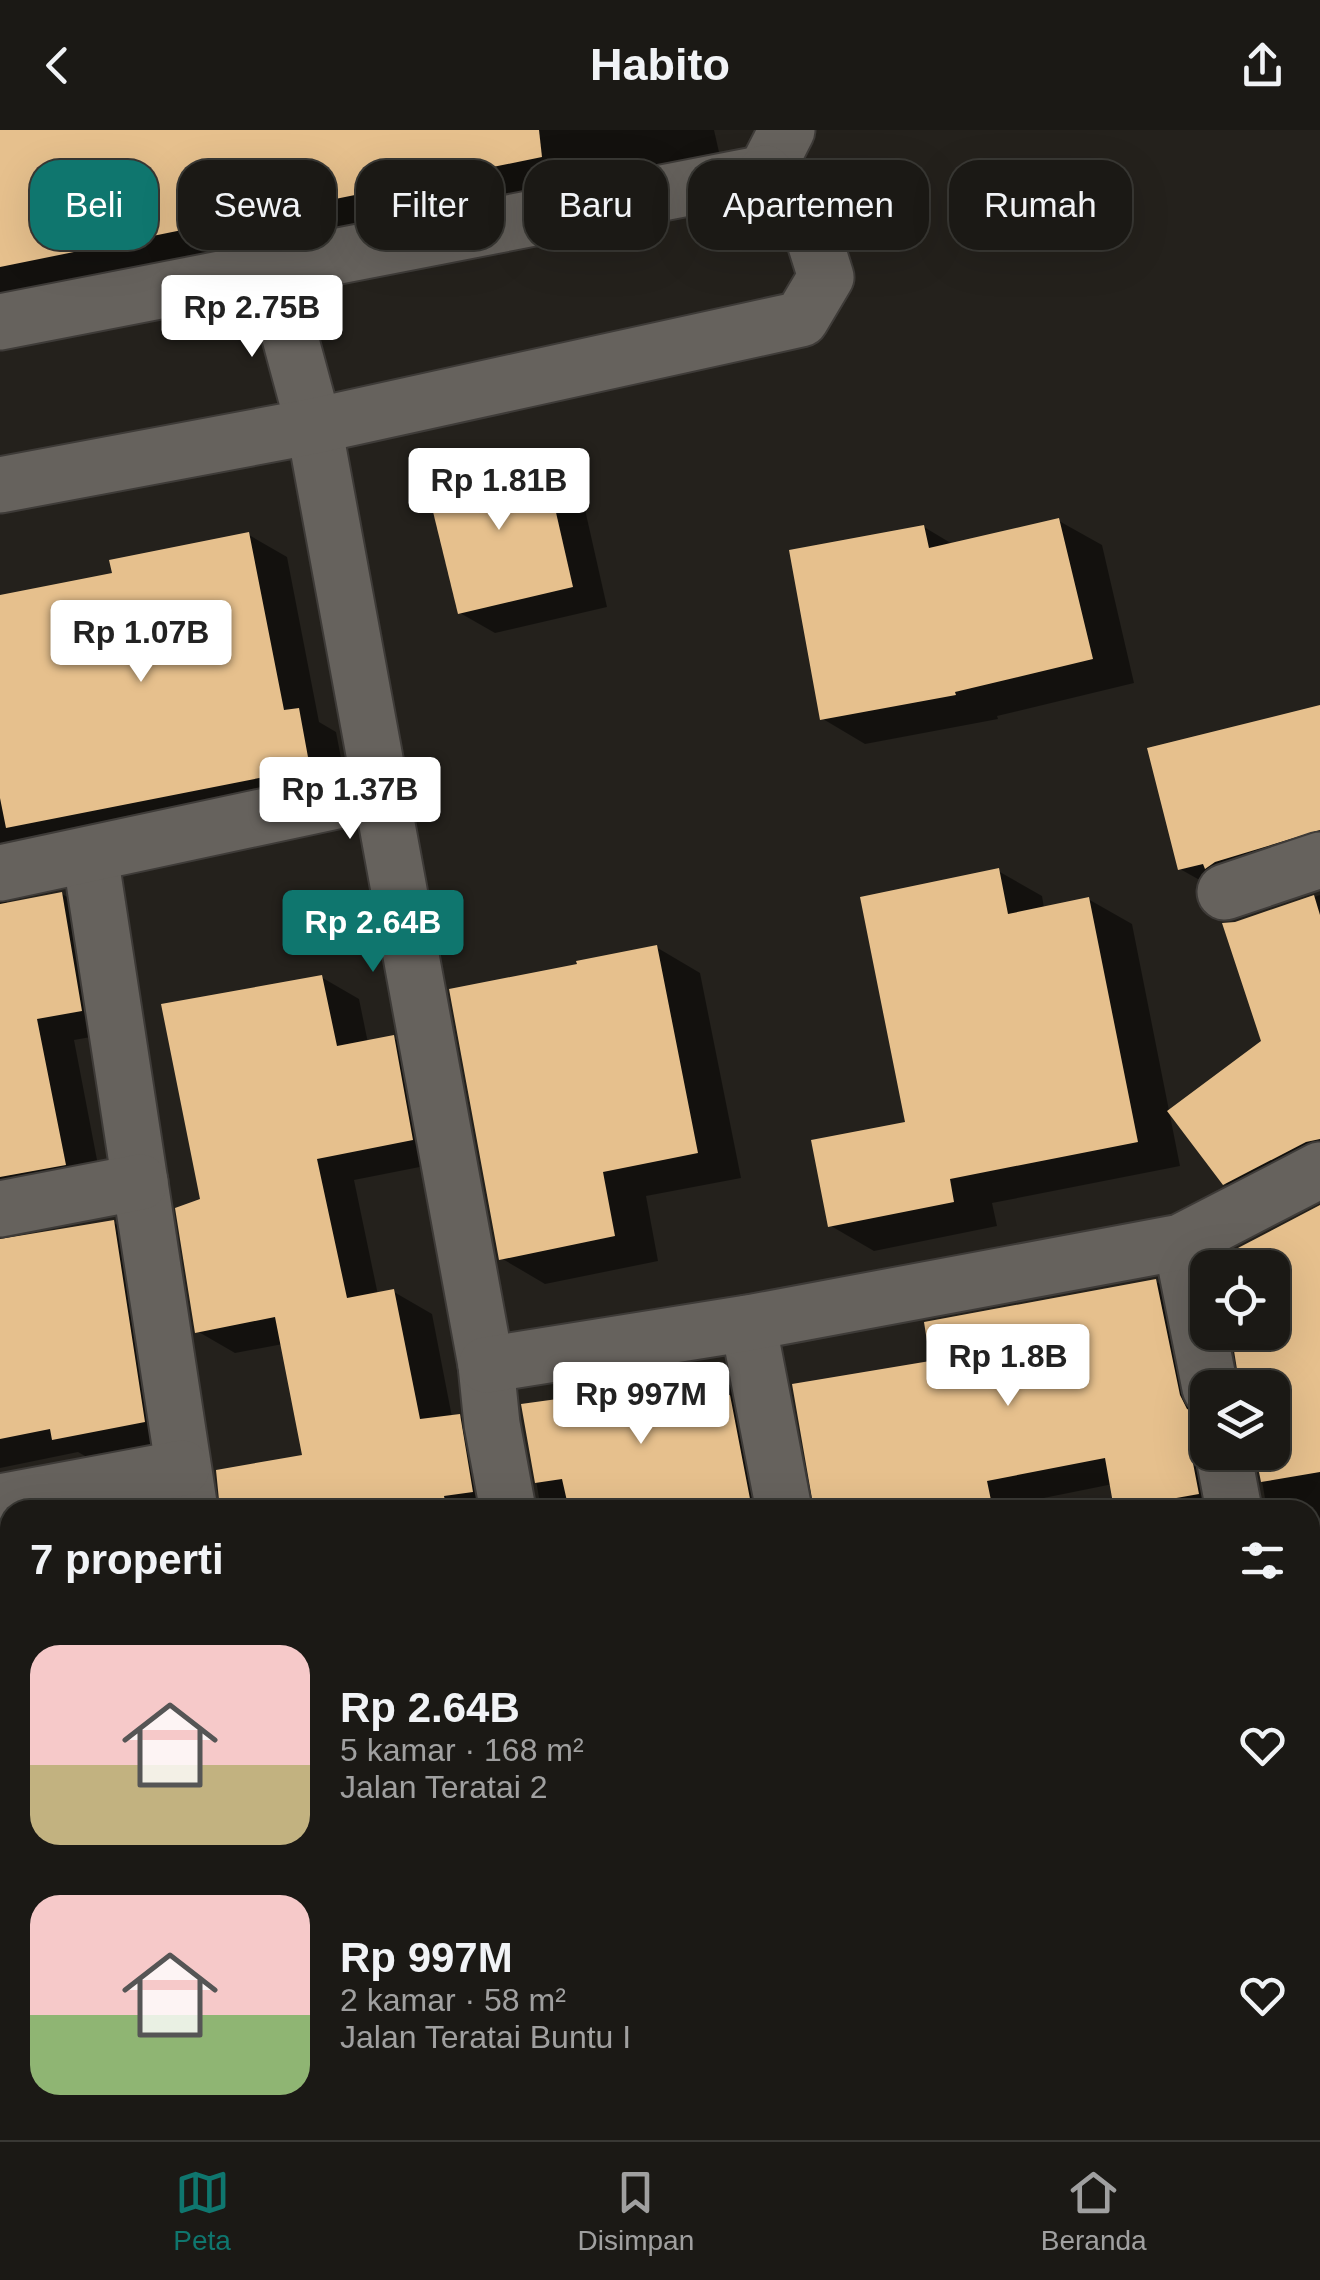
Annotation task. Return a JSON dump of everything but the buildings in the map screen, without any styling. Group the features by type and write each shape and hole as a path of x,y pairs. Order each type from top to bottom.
{"street":[{"path":"0,322 272,272 776,151 810,226 826,278 801,319 314,426 0,485"},
{"path":"272,272 314,426 384,792 486,1364 506,1500"},
{"path":"0,873 384,792"},
{"path":"29,1500 186,1489 90,855"},
{"path":"1225,892 1320,860"},
{"path":"486,1364 748,1324 1182,1242 1320,1170"},
{"path":"0,1209 140,1182"},
{"path":"1182,1242 1207,1370"},
{"path":"748,1324 782,1500"},
{"path":"1226,1470 1232,1500"}]}
